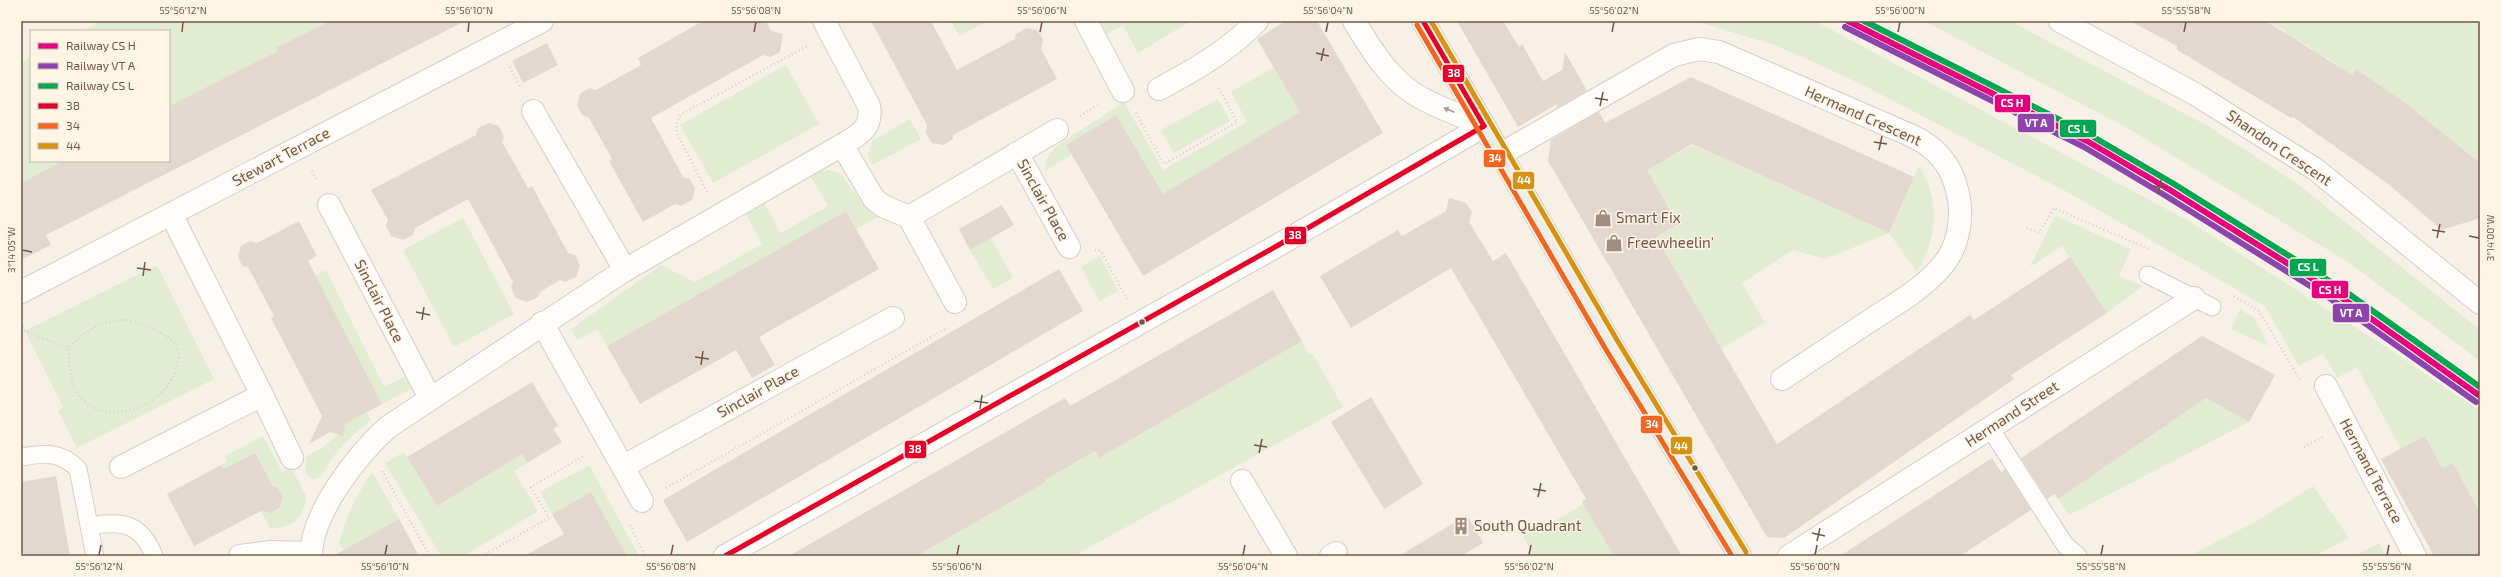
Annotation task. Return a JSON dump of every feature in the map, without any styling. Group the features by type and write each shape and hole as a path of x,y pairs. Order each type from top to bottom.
{"main road":[{"path":"1423,21 1611,344 1740,556"}],"street":[{"name":"Stewart Terrace","path":"21,292 542,21"},
{"path":"240,556 271,552 311,555 322,516 348,471 367,446 388,427 542,323 625,270 863,132 868,126 870,112 869,106 824,21"},
{"path":"1086,21 1123,90"},
{"path":"1159,89 1205,64 1232,46 1257,21"},
{"path":"1354,21 1372,52 1389,72 1424,100 1484,126"},
{"name":"Shandon Crescent","path":"2060,21 2195,94 2315,169 2480,303"},
{"name":"Hermand Crescent","path":"1501,154 1674,55 1699,49 1719,52 1910,135 1931,146 1947,164 1958,192 1958,227 1953,248 1947,258 1913,293 1782,379"},
{"path":"533,111 625,270"},
{"path":"725,556 1484,126"},
{"name":"Sinclair Place","path":"909,218 1057,130"},
{"path":"842,145 874,199 896,213 909,218 955,302"},
{"name":"Sinclair Place","path":"1017,154 1069,248"},
{"name":"Sinclair Place","path":"329,205 430,398"},
{"path":"171,214 292,458"},
{"name":"Hermand Street","path":"1790,556 1990,428 2203,302"},
{"name":"Sinclair Place","path":"624,466 893,318"},
{"path":"542,323 610,441 642,501"},
{"name":"Hermand Terrace","path":"2326,386 2415,556"},
{"path":"121,467 262,395"},
{"path":"1242,482 1286,556"}],"lane":[{"path":"2148,275 2203,302"},
{"path":"1990,428 2065,545 2078,556"},
{"path":"21,457 48,453 60,455 78,468 95,556"},
{"path":"90,526 111,522 134,528 143,536 154,556"}],"path":[{"path":"498,44 533,111"},
{"path":"719,216 677,133 676,126 680,115 809,45"},
{"path":"1149,136 1164,164 1237,122 1205,64"},
{"path":"1057,130 1123,90"},
{"path":"299,148 329,205"},
{"path":"1069,248 1101,251 1140,322"},
{"path":"645,556 628,526 650,514 642,501 964,318 955,302"},
{"path":"127,320 143,324 170,340 178,348 175,375 162,394 142,406 107,411 91,406 78,395 71,378 68,348 81,335 100,324 127,320"},
{"path":"21,323 25,331 68,348"},
{"path":"482,556 549,518 531,487 610,441"},
{"path":"367,446 430,556"}],"green space":[{"path":"102,21 330,21 277,48 278,51 170,105 170,30 84,30"},
{"path":"951,21 988,21 959,36"},
{"path":"1100,21 1191,21 1138,53 1123,25 1107,34"},
{"path":"1695,21 1815,21 2187,220 2386,347 2480,411 2480,513 2453,463 2442,468 2425,436 2401,449 2357,367 2337,378 2323,353 2299,366 2265,306 2069,193 1863,85 1774,45"},
{"path":"1924,21 2010,21 2208,126 2299,185 2480,330 2480,361 2348,262 2129,129"},
{"path":"2256,21 2480,21 2480,184 2477,161 2463,149 2452,162 2417,133 2426,120 2356,69 2346,83 2335,75 2340,67 2326,57 2320,66 2307,59 2313,49 2298,40 2292,49 2279,42 2285,31 2271,23 2265,33"},
{"path":"30,58 30,162 61,162 21,183 21,63"},
{"path":"786,65 819,124 713,183 680,125"},
{"path":"1274,67 1320,114 1158,204 1116,115 1066,145 1071,155 1045,171 1046,160 1055,147 1124,102 1163,170 1247,122 1231,92"},
{"path":"1218,99 1230,121 1174,153 1161,130"},
{"path":"910,119 921,139 872,165 868,155 872,141"},
{"path":"1693,145 1889,233 1825,259 1793,250 1742,283 1765,323 1720,349 1656,237 1678,223 1668,205 1665,206 1622,178 1671,150 1674,155"},
{"path":"1919,166 1931,192 1934,219 1929,246 1917,272 1889,233"},
{"path":"829,170 841,174 863,204 879,216 856,229 846,211 607,346 598,329 577,340 571,329 661,265 695,282 762,244 746,214 764,203 781,233 828,206 811,177 818,172"},
{"path":"2055,216 2131,249 2119,276 2143,286 2107,313 2062,246 2030,267"},
{"path":"463,218 514,314 454,347 403,250"},
{"path":"991,238 1013,278 993,289 970,250"},
{"path":"1100,256 1118,291 1099,301 1081,267"},
{"path":"157,265 214,379 77,448 58,410 63,407 25,331"},
{"path":"326,270 384,387 405,377 411,389 382,404 323,292 302,282"},
{"path":"2240,309 2254,318 2269,346 2231,329"},
{"path":"1302,341 1310,355 1313,354 1343,407 1074,556 917,556 1046,482 1045,480 1095,451 1099,458"},
{"path":"2206,398 2249,422 2069,515 2058,499"},
{"path":"367,412 371,420 344,444 330,461 322,474 314,479 307,475 305,470 307,456 323,447 344,429 345,424"},
{"path":"263,436 282,471 291,467 306,496 300,516 291,524 278,528 270,528 261,511 271,513 280,507 283,496 277,487 273,486 255,453 224,469 221,465 227,462 225,456"},
{"path":"513,440 527,463 514,471 538,511 464,556 441,556 385,463 404,452 437,506 493,471"},
{"path":"589,465 639,556 627,556 591,492 552,514 540,492"},
{"path":"372,472 399,519 344,550 339,543 345,524 357,497"},
{"path":"2313,486 2349,538 2314,556 2189,556 2255,522"},
{"path":"1584,504 1614,556 1534,556 1523,536 1543,525 1544,527"},
{"path":"2379,543 2386,556 2359,556 2358,554"}],"building":[{"path":"330,21 465,21 46,235 51,245 21,260 21,183 61,162 170,162 170,105 278,51 276,48"},
{"path":"703,21 766,21 771,31 783,34 780,52 771,57 763,55 651,118 683,177 690,179 695,189 692,200 681,206 675,204 643,222 609,161 612,159 589,118 582,115 577,105 580,94 590,88 596,90 641,65 638,58"},
{"path":"871,21 931,21 957,70 1015,39 1016,34 1026,28 1037,30 1043,39 1041,49 1057,79 953,135 953,139 943,145 932,143 926,133 927,125"},
{"path":"1285,21 1317,21 1383,133 1143,276 1066,145 1116,115 1163,194 1300,112 1257,39"},
{"path":"1457,21 1503,21 1519,47 1522,44 1543,81 1562,70 1565,52 1587,91 1556,108 1557,104 1518,127"},
{"path":"2130,21 2266,21 2352,75 2356,69 2408,105 2480,163 2480,218 2442,230 2387,183 2293,117 2291,118 2177,50 2177,46"},
{"path":"547,43 558,65 523,83 512,61"},
{"path":"1691,77 1914,177 1889,233 1692,144 1647,170 1678,224 1656,237 1777,444 1970,315 1974,320 2070,257 2107,313 2011,375 2014,379 1784,538 1767,537 1548,161 1551,140 1599,112 1605,123"},
{"path":"489,123 499,126 504,137 502,142 528,188 532,186 568,253 575,255 580,266 576,277 566,282 560,280 540,292 538,297 527,302 516,298 511,288 513,282 468,199 415,228 413,235 403,240 391,236 386,226 388,220 371,190 476,135 478,128"},
{"path":"1449,198 1466,203 1472,212 1469,222 1493,261 1506,253 1682,556 1614,556 1582,502 1586,499 1451,268 1351,328 1320,276 1398,230 1402,236 1446,211"},
{"path":"1002,205 1014,225 970,250 959,229"},
{"path":"846,211 879,269 759,337 775,365 752,378 736,350 640,404 607,346"},
{"path":"299,221 317,256 308,261 382,404 345,424 343,436 330,432 309,444 322,416 271,318 274,316 248,267 242,266 238,256 241,246 250,241 257,243"},
{"path":"1059,269 1083,311 687,542 663,500"},
{"path":"1273,290 1302,341 1099,458 1095,451 1045,480 1046,482 917,556 789,556 1065,398 1070,406"},
{"path":"2202,336 2275,375 2249,422 2206,398 2058,499 2055,494 2047,499 2021,458"},
{"path":"532,382 558,426 553,429 562,442 527,463 522,454 437,506 407,457"},
{"path":"1371,397 1423,484 1384,509 1331,422"},
{"path":"2425,436 2442,468 2453,463 2480,513 2480,556 2434,556 2381,459"},
{"path":"255,453 273,486 277,487 283,496 280,507 271,513 261,511 194,546 167,494 221,465 224,469"},
{"path":"1992,458 2001,472 2005,469 2031,510 1960,556 1840,556"},
{"path":"56,476 70,556 24,556 21,541 21,482"},
{"path":"591,492 627,556 524,556 564,534 552,514"},
{"name":"South Quadrant","path":"1467,515 1483,543 1461,556 1399,556"},
{"path":"399,519 419,556 333,556"}],"transit line":[{"name":"38","path":"1423,21 1484,126"},
{"name":"44","path":"1431,21 1617,340 1746,552"},
{"path":"1848,21 2087,141 2170,190 2335,293 2480,396"},
{"path":"1864,21 2090,135 2174,184 2339,287 2480,387"},
{"name":"34","path":"1417,25 1605,348 1732,556"},
{"path":"1845,27 2084,147 2166,196 2331,299 2476,402"},
{"name":"38","path":"725,556 1275,247 1484,126"}],"place":[{"name":"Smart Fix","path":"1603,218"},
{"name":"Freewheelin'","path":"1614,243"},
{"name":"South Quadrant","path":"1461,526"}]}
